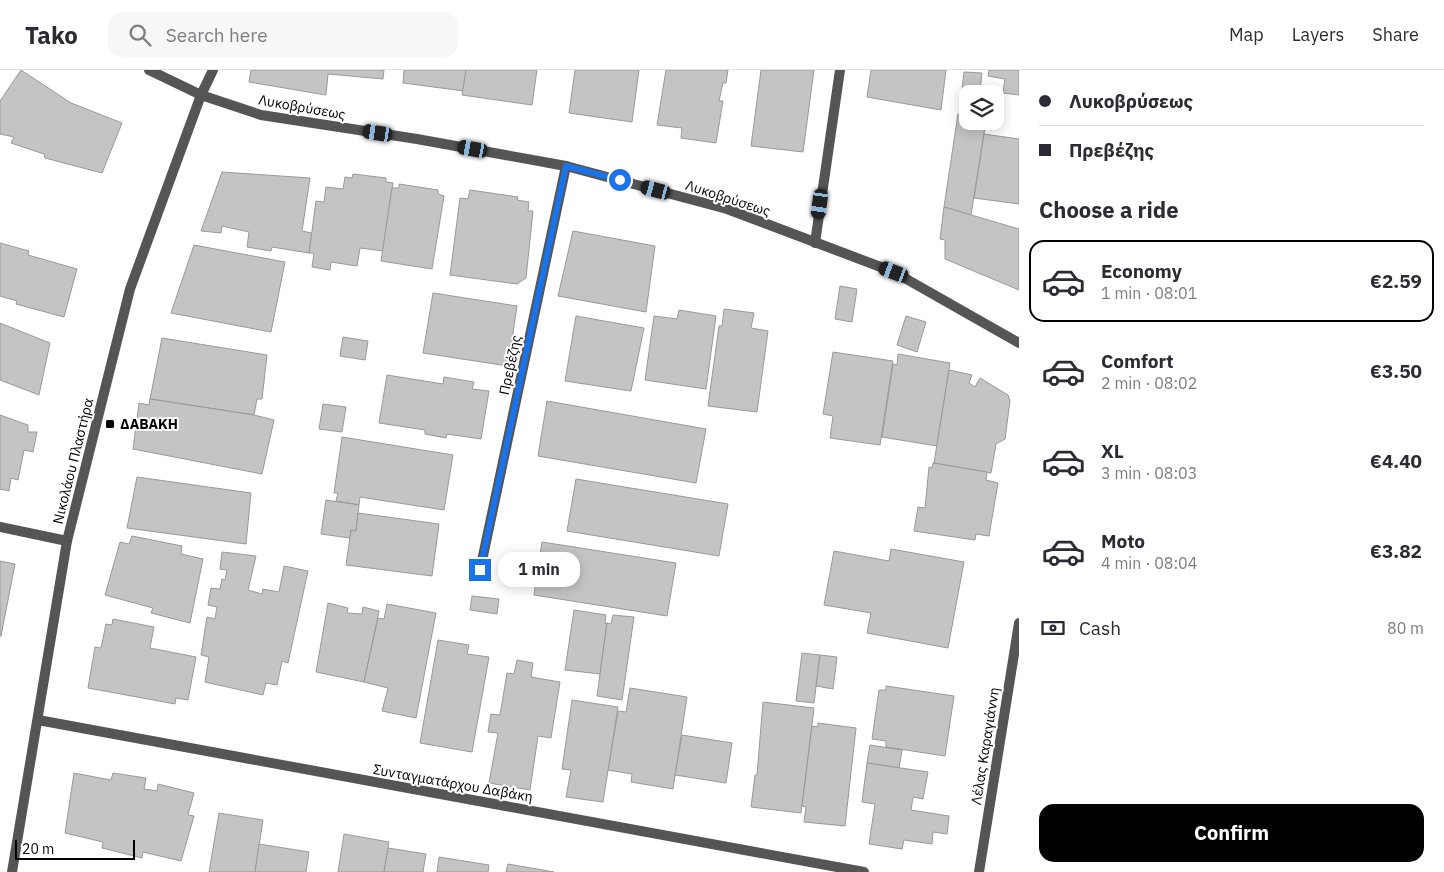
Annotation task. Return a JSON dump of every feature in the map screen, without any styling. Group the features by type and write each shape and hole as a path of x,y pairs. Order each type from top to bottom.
{"street":[{"name":"Λυκοβρύσεως","path":"150,70 201,95 261,115 417,139 566,166 727,210 894,272 1019,344"},
{"name":"Νικολάου Πλαστήρα","path":"12,872 67,541 130,289 201,95 213,70"},
{"path":"815,243 840,70"},
{"name":"Πρεβέζης","path":"480,570 566,166"},
{"path":"0,527 67,541"},
{"name":"Λέλας Καραγιάννη","path":"979,872 1016,659 1019,624"},
{"name":"Συνταγματάρχου Δαβάκη","path":"38,720 864,872"}],"building":[{"path":"21,70 71,103 122,123 102,173 45,158 44,154 11,143 14,137 0,134 0,101"},
{"path":"251,70 384,70 383,79 328,74 326,95 249,82"},
{"path":"404,70 466,70 464,91 403,83"},
{"path":"466,70 537,70 532,105 462,95"},
{"path":"575,70 639,70 632,122 569,113"},
{"path":"666,70 728,70 726,83 723,83 719,101 723,101 716,143 681,138 682,128 657,125"},
{"path":"761,70 814,70 803,152 751,146"},
{"path":"871,70 946,70 941,110 867,97"},
{"path":"989,70 1019,70 1019,95 1004,93 1005,79 988,76"},
{"path":"964,72 982,73 981,85 962,85"},
{"path":"958,114 959,130 985,130 971,215 944,207"},
{"path":"984,134 1019,139 1019,204 974,198"},
{"path":"222,172 310,178 302,231 312,233 309,253 272,247 271,251 247,247 249,232 222,226 221,233 201,231"},
{"path":"353,174 386,178 386,182 393,183 383,251 360,248 357,266 331,262 330,270 312,267 314,253 309,253 316,201 324,202 326,187 343,189 345,177 352,178"},
{"path":"399,184 438,190 438,194 444,196 432,269 381,261 392,188 399,188"},
{"path":"470,190 518,197 517,200 529,202 528,211 533,211 526,278 517,284 450,275 460,198 468,199"},
{"path":"944,207 1019,229 1019,290 945,259 945,240 940,239"},
{"path":"573,231 655,246 646,312 558,296"},
{"path":"0,243 29,251 28,255 77,269 64,317 16,304 17,301 0,296"},
{"path":"194,245 285,262 271,332 171,313"},
{"path":"840,286 857,289 852,322 835,319"},
{"path":"433,293 517,306 508,366 423,353"},
{"path":"724,309 754,313 751,328 768,331 757,412 708,406 719,326 722,326"},
{"path":"679,310 716,316 706,389 645,380 654,316 677,319"},
{"path":"576,316 644,328 631,391 565,381"},
{"path":"906,316 926,322 917,352 897,345"},
{"path":"0,323 50,343 39,395 0,380"},
{"path":"343,337 368,341 365,360 340,356"},
{"path":"162,338 267,355 262,399 257,399 254,415 150,399"},
{"path":"833,352 893,361 880,445 830,438 833,416 823,414"},
{"path":"898,354 950,363 937,446 882,437 893,364 897,365"},
{"path":"949,370 972,375 969,383 975,387 980,378 1008,395 1010,401 1005,439 996,444 991,473 934,463"},
{"path":"387,375 443,384 444,377 474,382 472,389 489,391 481,439 447,434 446,438 425,434 425,430 379,423"},
{"path":"150,399 254,415 274,420 262,474 133,449 139,403 149,405"},
{"path":"547,401 706,429 696,483 538,456"},
{"path":"323,404 346,407 342,432 319,429"},
{"path":"0,415 28,425 28,432 37,432 33,452 24,450 18,480 11,478 9,491 0,489"},
{"path":"342,437 453,455 444,510 360,497 359,505 336,501 338,493 334,493"},
{"path":"933,463 987,472 986,480 998,483 989,536 976,534 975,540 914,531 918,507 925,508 929,467 932,468"},
{"path":"137,477 251,493 246,544 127,528"},
{"path":"576,479 728,504 719,556 567,531"},
{"path":"326,500 359,505 356,531 351,530 350,538 321,534"},
{"path":"358,513 439,524 432,576 346,565 351,530 356,531"},
{"path":"132,536 182,546 181,554 203,559 190,623 151,613 153,608 105,595 120,542 129,544"},
{"path":"542,542 676,563 667,616 534,595"},
{"path":"891,549 964,562 948,648 867,633 871,613 824,605 834,551 889,561"},
{"path":"222,552 256,556 248,590 262,594 263,589 279,592 284,566 308,571 288,663 282,661 277,685 266,683 263,695 205,682 209,657 201,655 207,617 215,619 217,607 208,605 211,588 220,589 222,579 225,580 227,570 220,569"},
{"path":"0,561 15,564 1,636 0,636"},
{"path":"472,596 499,599 497,614 470,610"},
{"path":"328,603 348,608 347,613 362,614 363,607 379,611 364,682 316,672"},
{"path":"387,604 436,613 416,718 382,711 388,688 364,682 378,618 384,619"},
{"path":"574,610 606,615 605,623 607,623 600,674 565,670"},
{"path":"613,615 634,617 622,700 597,696 607,623 611,624"},
{"path":"113,619 154,627 150,648 196,657 188,700 176,698 175,704 88,688 95,647 101,648 106,624 112,625"},
{"path":"438,640 469,645 467,654 489,657 472,752 420,743"},
{"path":"802,653 820,655 814,703 796,701"},
{"path":"820,655 837,657 833,689 816,686"},
{"path":"517,660 533,663 531,677 560,682 551,738 538,736 530,790 489,783 498,733 488,732 491,714 500,715 507,673 514,674"},
{"path":"886,686 954,696 945,756 886,747 886,741 872,739 879,690 886,690"},
{"path":"630,688 687,697 673,789 631,782 632,774 608,770 618,711 626,712"},
{"path":"572,700 618,707 603,802 566,797 571,770 562,769"},
{"path":"763,702 814,708 801,813 751,807 755,775 757,775"},
{"path":"818,723 856,728 845,826 804,822 806,807 802,806 812,726 818,727"},
{"path":"682,735 732,743 726,783 675,775"},
{"path":"870,745 902,750 899,768 867,763"},
{"path":"867,763 928,772 923,799 913,797 911,810 949,816 947,834 933,832 932,844 904,840 902,849 869,844 875,804 862,802"},
{"path":"74,773 111,780 113,773 146,778 144,789 157,791 158,784 194,793 188,815 194,816 181,861 143,852 142,858 102,848 103,842 65,833"},
{"path":"219,813 263,820 255,872 209,872"},
{"path":"344,834 389,842 384,872 338,872"},
{"path":"259,844 309,852 306,872 255,872"},
{"path":"388,848 426,854 423,872 384,872"},
{"path":"439,857 489,865 488,872 437,872"},
{"path":"508,864 554,872 506,872"}],"place":[{"name":"ΔΑΒΑΚΗ","path":"110,424"}],"route":[{"path":"480,570 566,166 620,180"}]}
